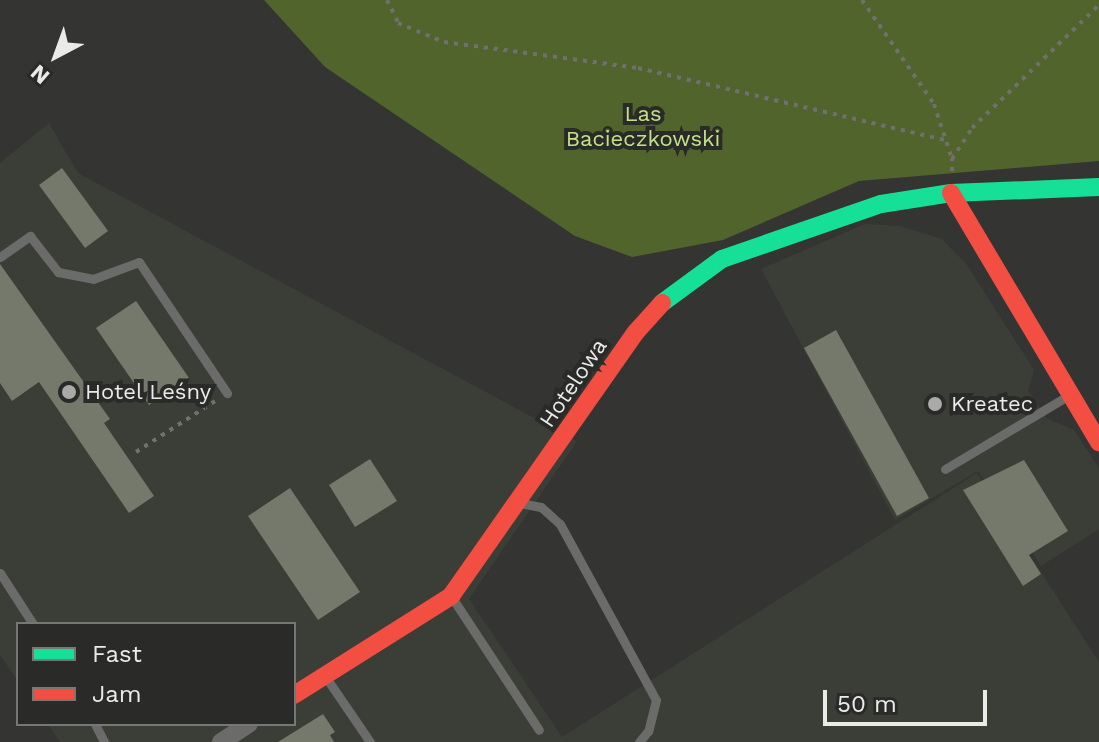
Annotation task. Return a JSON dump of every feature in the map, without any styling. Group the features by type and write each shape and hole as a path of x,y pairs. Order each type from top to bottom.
{"street":[{"name":"Hotelowa","path":"296,694 451,596 520,503 636,332 673,291 722,259 881,204 951,193 1099,187"},
{"path":"951,193 1099,442"},
{"path":"221,742 246,726"}],"lane":[{"path":"0,257 30,236 58,272 93,279 139,262 227,393"},
{"path":"945,469 1071,394"},
{"path":"520,503 541,507 560,524 656,700 648,731 639,742"},
{"path":"0,573 32,622"},
{"path":"451,596 539,730"},
{"path":"325,676 370,742"}],"path":[{"path":"387,0 398,23 444,42 638,68 949,141"},
{"path":"862,0 934,104 949,141 951,193"},
{"path":"952,159 972,128 1099,5"},
{"path":"136,452 227,393"}],"shaded area":[{"path":"49,123 78,173 577,441 469,599 562,737 977,473 1099,662 1099,742 60,742 49,726 296,726 296,622 16,622 16,678 0,655 0,163"},
{"name":"Kreatec","path":"865,224 900,226 942,239 967,265 1034,370 1028,390 1046,418 1074,430 1099,468 1099,529 1041,566 978,471 895,520 761,269"}],"green space":[{"name":"Las Bacieczkowski","path":"264,0 1099,0 1099,161 859,181 723,240 632,257 575,236 325,67"}],"building":[{"path":"62,168 108,231 85,248 39,185"},
{"name":"Hotel Leśny","path":"0,264 110,419 104,423 154,496 129,513 39,382 12,401 0,383"},
{"path":"136,301 189,378 149,405 96,328"},
{"path":"836,330 929,498 897,516 804,348"},
{"path":"370,459 397,501 355,527 329,485"},
{"path":"1024,460 1068,531 1029,555 1041,574 1023,586 963,490"},
{"path":"290,488 360,592 318,620 248,516"},
{"path":"323,714 335,732 330,735 334,742 278,742"}],"traffic: fast":[{"path":"662,303 722,259 881,204 951,193 1099,187"}],"traffic: jam":[{"path":"951,193 1099,442"},
{"path":"296,694 451,596 636,332 662,303"}],"place":[{"name":"Hotel Leśny","path":"69,392"},
{"name":"Kreatec","path":"935,404"}]}
